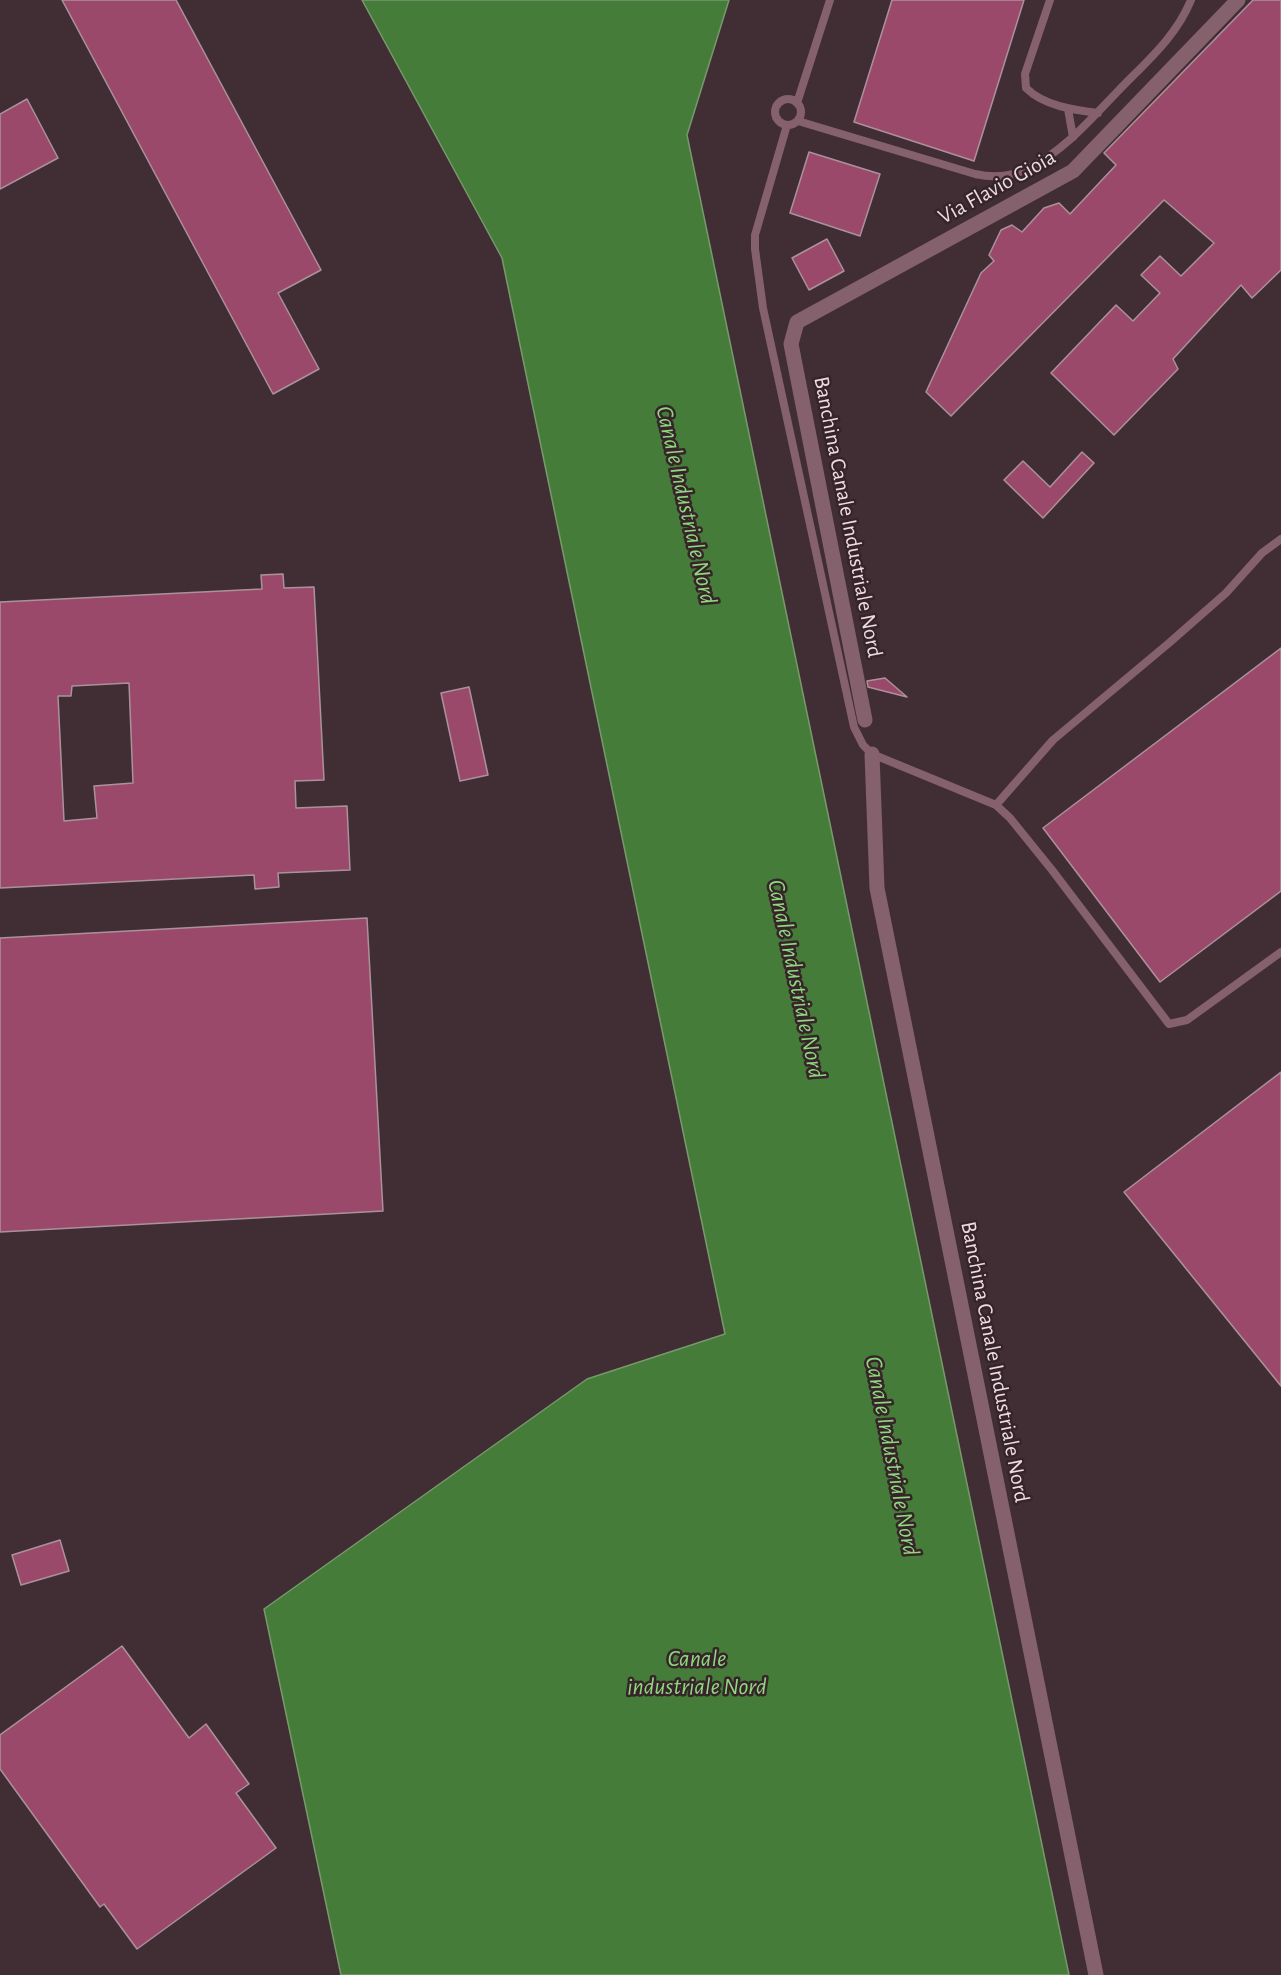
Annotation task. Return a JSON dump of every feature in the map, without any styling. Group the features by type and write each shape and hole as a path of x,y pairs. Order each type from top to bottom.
{"street":[{"name":"Via Flavio Gioia","path":"797,322 1073,171 1238,0"},
{"name":"Banchina Canale Industriale Nord","path":"797,322 790,344 865,720"},
{"name":"Banchina Canale Industriale Nord","path":"872,754 877,888 1096,1975"}],"lane":[{"path":"797,103 781,101 775,112 777,120 787,125 798,121 801,111 797,103 830,0"},
{"path":"1050,0 1025,74 1025,83 1029,91 1038,97 1068,109 1098,112"},
{"path":"798,121 986,176 1007,175 1028,169 1073,137 1165,44 1182,19 1191,0"},
{"path":"1068,109 1073,137"},
{"path":"787,125 755,236 755,249 763,308 854,727 862,745 872,754 996,805 1010,818 1052,870 1169,1024 1187,1020 1281,952"},
{"path":"996,805 1053,740 1226,593 1262,553 1281,539"}],"water":[{"name":"Canale industriale Nord","path":"362,0 729,0 687,135 1069,1975 341,1975 264,1609 587,1379 725,1334 502,258"}],"building":[{"path":"62,0 176,0 321,270 278,293 319,369 273,394"},
{"path":"892,0 1024,0 974,161 854,122"},
{"path":"1253,0 1281,0 1281,270 1252,298 1241,285 1173,359 1178,369 1114,435 1051,373 1116,305 1133,321 1160,293 1141,275 1160,256 1181,276 1214,243 1164,200 951,416 926,392 981,273 994,261 989,255 1001,230 1012,225 1022,232 1044,208 1059,203 1070,214 1116,165 1104,153"},
{"path":"27,99 58,158 0,189 0,114"},
{"path":"809,152 880,174 860,236 790,213"},
{"path":"827,239 844,271 809,290 792,258"},
{"path":"1082,452 1094,463 1043,518 1004,480 1023,461 1050,487"},
{"path":"283,574 284,588 314,587 324,780 295,781 296,808 347,806 350,870 278,873 279,887 255,889 254,875 0,888 0,602 262,589 261,575","holes":["129,683 133,783 94,786 97,818 64,821 58,696 71,696 72,686"]},
{"path":"1281,648 1281,891 1160,982 1043,828"},
{"path":"885,678 907,697 868,687 867,681"},
{"path":"469,687 488,775 460,781 441,693"},
{"path":"367,918 383,1211 0,1232 0,938"},
{"path":"1281,1072 1281,1386 1124,1192"},
{"path":"60,1540 69,1571 21,1585 12,1555"},
{"path":"122,1646 189,1738 206,1724 249,1784 236,1793 276,1848 137,1949 104,1904 100,1907 0,1769 0,1735"}],"water label":[{"name":"Canale Industriale Nord","path":"686,505"},
{"name":"Canale Industriale Nord","path":"796,979"},
{"name":"Canale Industriale Nord","path":"892,1456"}]}
